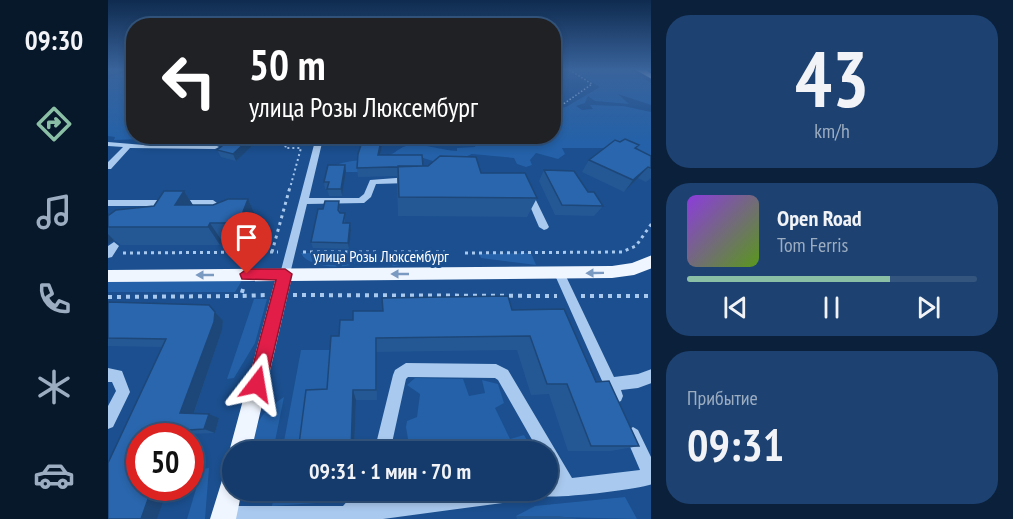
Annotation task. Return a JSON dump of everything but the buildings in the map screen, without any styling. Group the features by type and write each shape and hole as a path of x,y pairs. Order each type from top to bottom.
{"main road":[{"name":"улица Розы Люксембург","path":"108,276 612,272 634,269 651,261"},
{"path":"243,441 285,274"},
{"path":"224,517 228,501"}],"street":[{"path":"108,144 215,147"},
{"path":"285,274 318,144"},
{"path":"108,167 129,146"},
{"path":"303,201 361,201 368,195 373,182 423,180"},
{"path":"522,185 530,194 544,227"},
{"path":"108,203 142,207 213,202"},
{"path":"558,488 647,478 649,472 559,273"},
{"path":"385,441 400,375 406,370 496,371 503,375 541,441"},
{"path":"108,375 117,376 123,392 108,422"},
{"path":"610,384 638,381 651,376"},
{"path":"558,470 568,487"},
{"path":"347,515 359,501"},
{"path":"224,517 347,515 455,501"}],"path":[{"path":"561,105 579,93"},
{"path":"272,252 301,148 285,148 285,146 275,144"},
{"path":"465,253 622,252 636,246 651,223"},
{"path":"110,251 445,252"},
{"path":"241,296 244,287"},
{"path":"108,297 280,294 651,296"}],"shaded area":[{"path":"108,93 126,93 126,140 114,140 115,137 108,136"},
{"path":"589,93 651,93 651,105 618,94 629,104 595,101 588,96 585,103 576,106 582,110 593,109 590,105 623,106 651,112 651,158 626,148 562,148 565,154 558,159 536,153 530,160 532,165 526,167 517,164 514,158 472,154 467,156 470,161 436,162 420,157 358,172 329,172 331,167 339,164 384,157 411,145 457,151 457,148 475,147 476,144 561,144 561,108"},
{"path":"301,253 365,254 354,264 334,267 313,263"},
{"path":"531,253 536,265 481,258 479,254"},
{"path":"379,255 436,255 437,260 394,266 382,262"},
{"path":"239,278 241,282 235,292 108,292 108,279"},
{"path":"254,299 267,299 255,343 234,378 227,379"},
{"path":"301,350 336,350 332,400 313,441 284,441"},
{"path":"415,378 463,379 469,396 485,393 482,380 498,384 504,403 495,408 510,439 524,435 527,441 408,441 407,421 417,417 420,394 407,385"},
{"path":"284,397 275,441 253,441 260,420 268,409"},
{"path":"209,468 205,519 187,519 192,501 204,501 204,469"},
{"path":"625,497 637,519 516,516 535,506"},
{"path":"273,501 346,501 272,506"}],"route":[{"path":"247,274 285,274 257,384"}]}
